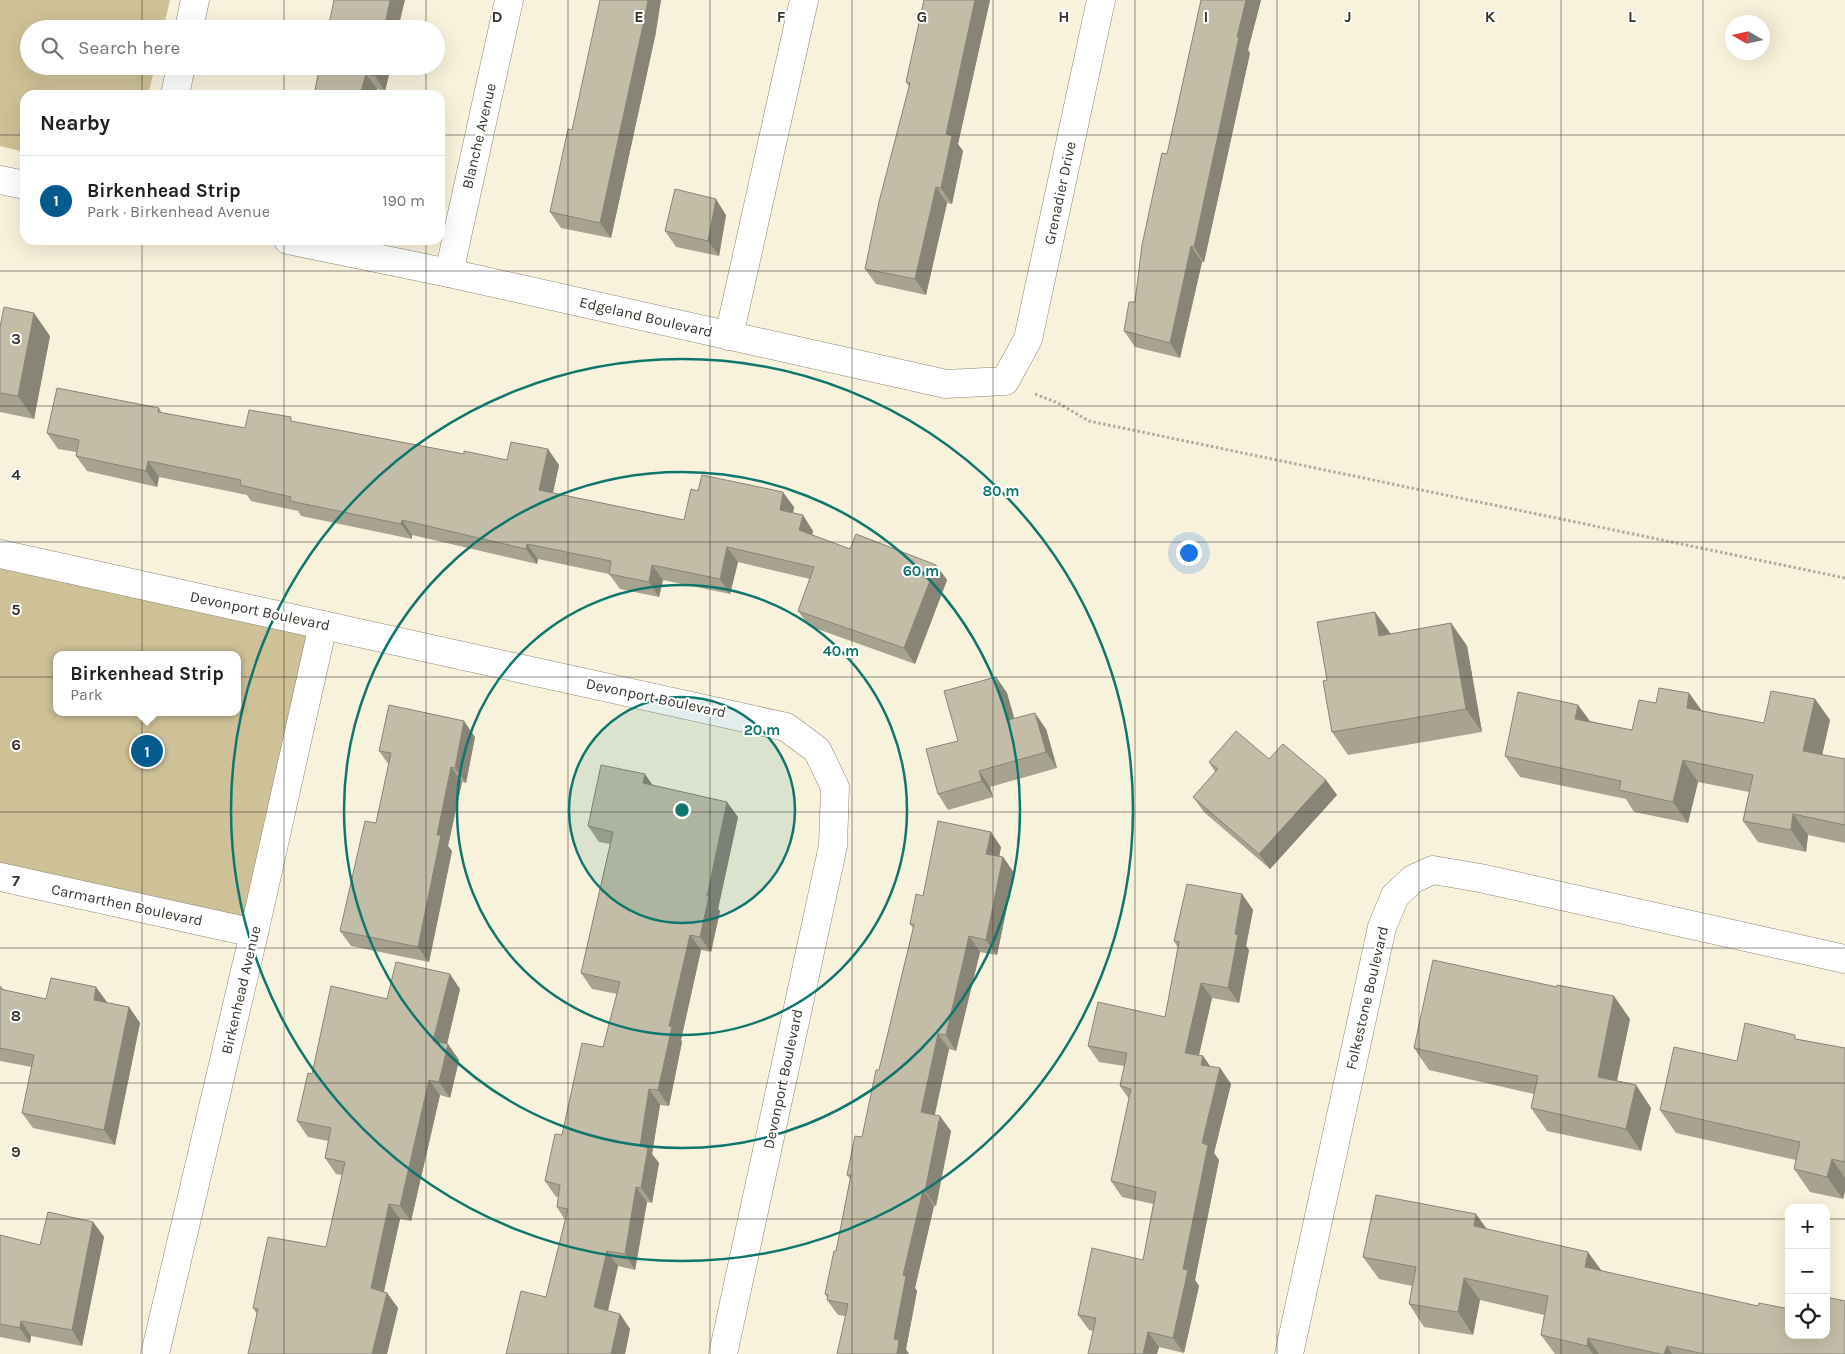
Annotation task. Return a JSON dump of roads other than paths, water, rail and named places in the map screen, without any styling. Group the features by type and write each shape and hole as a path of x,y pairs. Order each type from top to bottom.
{"street":[{"path":"190,20 195,0"},
{"name":"Blanche Avenue","path":"449,273 509,0"},
{"path":"730,336 804,0"},
{"name":"Grenadier Drive","path":"1005,381 1028,339 1101,0"},
{"path":"176,90 179,75"},
{"path":"0,180 20,184"},
{"name":"Edgeland Boulevard","path":"312,245 449,273 946,384 1005,381"},
{"name":"Devonport Boulevard","path":"0,554 786,727 817,750 835,787 833,846 723,1354"},
{"name":"Birkenhead Avenue","path":"155,1354 254,933 323,624"},
{"name":"Folkestone Boulevard","path":"1289,1354 1382,927 1395,896 1413,879 1433,870 1480,878 1845,959"},
{"name":"Carmarthen Boulevard","path":"0,877 254,933"}],"place":[{"name":"Birkenhead Strip","path":"147,751"}]}
